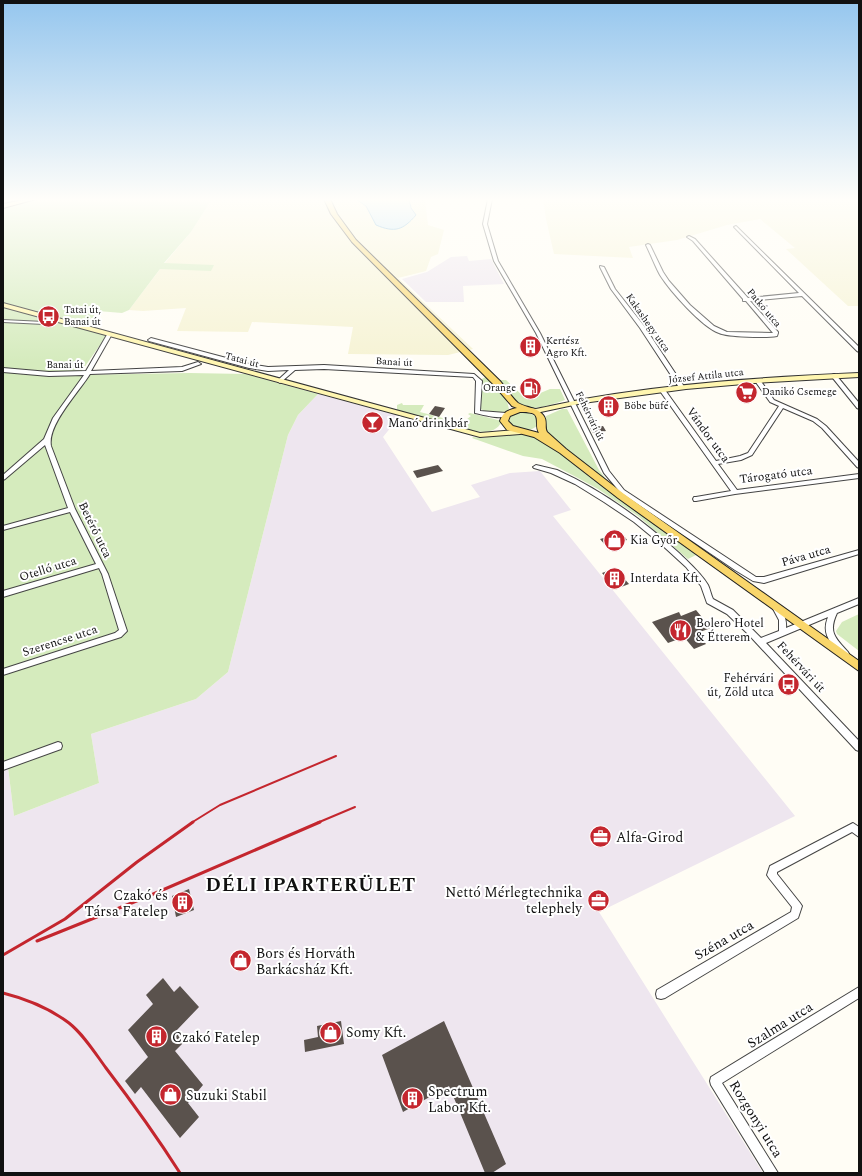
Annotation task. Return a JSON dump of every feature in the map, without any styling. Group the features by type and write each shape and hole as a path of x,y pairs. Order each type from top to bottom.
{"main road":[{"path":"368,254 493,379 515,404 538,414 542,423 540,427 542,432 563,451 620,496 856,665"},
{"path":"508,397 510,405 507,418 510,428 540,436 563,451"},
{"path":"507,418 526,410"},
{"path":"523,432 536,430 542,423"}],"street":[{"name":"Fehérvári út","path":"494,254 496,261 538,333 606,472 622,491 737,568 759,580"},
{"name":"Patkó utca","path":"654,254 662,274 669,285 712,328 717,331 730,334 775,335 776,333 745,300 706,254"},
{"path":"763,254 859,350"},
{"name":"Kakashegy utca","path":"602,267 613,289 645,332 682,388"},
{"path":"745,300 803,294"},
{"name":"Tatai út","path":"3,305 54,320 246,368 294,368"},
{"path":"3,321 44,323 54,320"},
{"path":"3,478 46,440 56,418 87,374 110,334"},
{"name":"Tatai út","path":"151,340 246,368 280,381 477,434 487,436 508,432 523,432"},
{"name":"Banai út","path":"3,370 49,374 87,374 137,370 182,370 198,364"},
{"name":"Banai út","path":"294,368 324,367 474,376 479,380 477,412 507,418"},
{"path":"280,381 294,368"},
{"name":"József Attila utca","path":"526,410 536,411 572,403 682,388 758,381 859,375"},
{"path":"834,376 859,407"},
{"path":"758,381 768,397 816,420 859,466"},
{"name":"Vándor utca","path":"663,390 735,492"},
{"path":"715,463 741,458 750,454 782,405"},
{"name":"József Attila utca","path":"542,423 542,418 544,415 556,407"},
{"name":"Tatai út","path":"477,434 494,432 507,418"},
{"name":"Betérő utca","path":"46,440 72,509 100,564 123,631"},
{"name":"Fehérvári út","path":"536,467 548,468 576,482 614,505 641,525 689,566 706,588 710,601 730,612 859,747"},
{"name":"Tárogató utca","path":"696,499 735,492 859,476"},
{"path":"3,528 72,509"},
{"name":"Páva utca","path":"759,580 859,552"},
{"name":"Otelló utca","path":"3,594 100,564"},
{"path":"760,642 859,601"},
{"path":"775,606 784,622 782,633"},
{"path":"834,611 827,624 828,630 838,645 856,665"},
{"name":"Szerencse utca","path":"3,672 118,635 123,631"},
{"path":"3,766 58,746"},
{"name":"Széna utca","path":"661,994 795,915 797,906 772,875 773,869 856,830"},
{"name":"Szalma utca","path":"715,1081 859,992"},
{"name":"Rozgonyi utca","path":"715,1081 772,1173"}],"shaded area":[{"path":"173,254 438,254 431,257 426,271 398,278 473,349 448,355 348,354 353,327 252,322 248,332 177,331 186,308 143,311 129,310"},
{"path":"554,254 632,254 633,258"},
{"path":"791,254 859,254 859,306 848,306"},
{"path":"467,256 469,261 491,259 504,284 463,286 464,302 426,302 402,279 427,272 451,257"},
{"path":"318,394 400,416 383,437 432,512 480,497 471,485 510,473 540,471 571,510 553,516 795,816 599,912 763,1173 3,1173 3,769 8,767 14,816 99,783 91,734 196,699 228,672 288,435 298,415"}],"green space":[{"path":"3,254 172,254 164,263 214,265 211,271 160,269 129,310 122,313 98,311 86,326 109,332 79,375 189,373 246,374 318,394 298,415 288,435 228,672 196,699 91,734 99,783 14,816 8,767 3,769"},
{"path":"487,376 504,395 509,409 504,413 496,414 481,409 482,379"},
{"path":"495,380 506,380 522,395 538,394 550,389 560,389 565,400 537,408 520,406"},
{"path":"402,403 403,405 424,405 420,412 462,423 471,416 468,414 470,413 502,421 493,430 484,432 471,431 397,410 397,405"},
{"path":"562,409 567,409 599,470 606,479 564,449 549,435 544,427 546,416"},
{"path":"520,412 532,414 538,420 537,426 530,430 522,430 508,422 509,416"},
{"path":"506,433 533,435 556,450 696,555 688,559 638,516 598,489 542,459 523,456 472,438 483,438"},
{"path":"859,614 859,651 837,634 836,631 842,622"}],"building":[{"path":"435,406 445,408 439,417 429,414"},
{"path":"603,426 606,431 593,433 590,428"},
{"path":"438,465 443,471 417,478 413,471"},
{"name":"Kia Győr","path":"622,533 627,540 606,546 600,539"},
{"name":"Interdata Kft.","path":"615,568 629,584 616,589 602,573"},
{"name":"Bolero Hotel & Étterem","path":"696,610 711,628 697,633 706,644 694,649 684,637 668,643 652,622 679,612 681,616"},
{"name":"Czakó és Társa Fatelep","path":"189,889 194,910 176,917 172,896"},
{"path":"163,978 174,992 180,986 199,1007 176,1031 184,1042 175,1051 203,1085 188,1103 199,1117 180,1138 141,1087 135,1094 125,1081 148,1057 128,1030 153,1004 146,995"},
{"name":"Somy Kft.","path":"341,1021 344,1044 305,1052 304,1040 318,1037 317,1026"},
{"name":"Spectrum Labor Kft.","path":"444,1021 506,1164 492,1173 485,1173 449,1086 403,1112 382,1055"}],"railway":[{"path":"191,823 220,805 336,756"},
{"path":"317,823 355,807"},
{"path":"3,955 65,919 137,862 193,822"},
{"path":"37,941 144,898 320,822"},
{"path":"3,993 21,998 46,1008 69,1023 80,1033 135,1107 180,1173"}],"place":[{"name":"Tatai út, Banai út","path":"49,316"},
{"name":"Kertész Agro Kft.","path":"530,347"},
{"name":"Orange","path":"531,388"},
{"name":"Danikó Csemege","path":"746,392"},
{"name":"Böbe büfé","path":"609,406"},
{"name":"Manó drinkbár","path":"373,423"},
{"name":"Kia Győr","path":"614,540"},
{"name":"Interdata Kft.","path":"615,578"},
{"name":"Bolero Hotel & Étterem","path":"681,630"},
{"name":"Fehérvári út, Zöld utca","path":"789,685"},
{"name":"Alfa-Girod","path":"601,837"},
{"name":"Nettó Mérlegtechnika telephely","path":"598,900"},
{"name":"Czakó és Társa Fatelep","path":"183,903"},
{"name":"Bors és Horváth Barkácsház Kft.","path":"241,961"},
{"name":"Somy Kft.","path":"330,1032"},
{"name":"Czakó Fatelep","path":"156,1037"},
{"name":"Suzuki Stabil","path":"171,1095"},
{"name":"Spectrum Labor Kft.","path":"412,1099"}],"district":[{"name":"DÉLI IPARTERÜLET","path":"311,885"}]}
